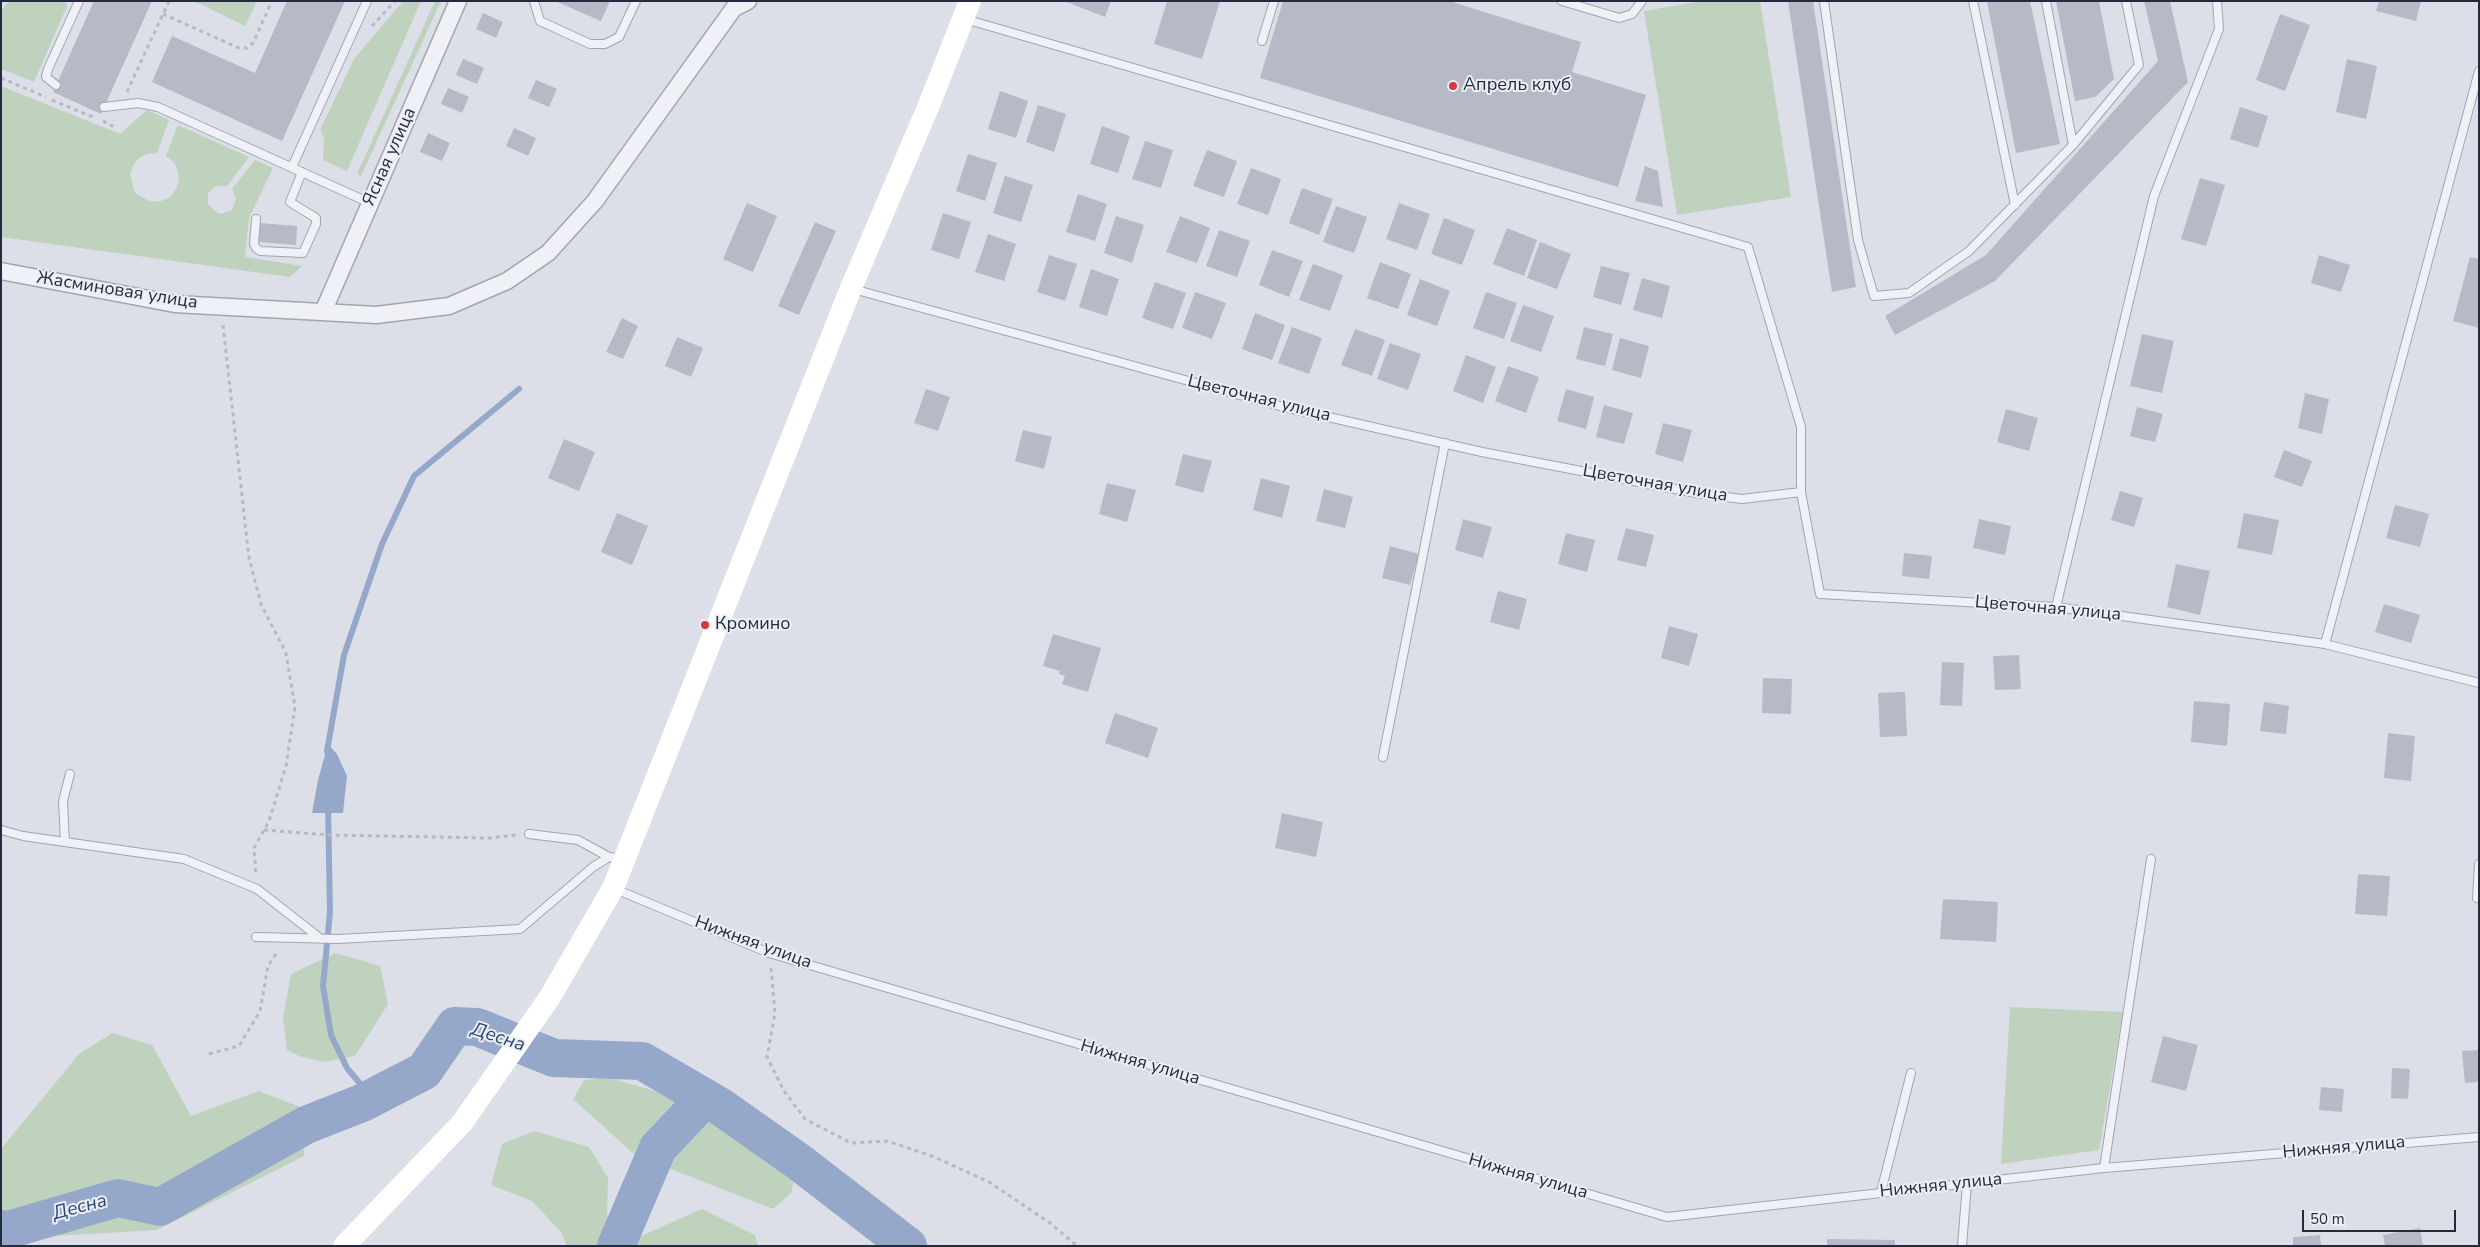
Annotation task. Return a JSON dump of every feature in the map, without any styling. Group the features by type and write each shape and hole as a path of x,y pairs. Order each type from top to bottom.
{"street":[{"name":"Ясная улица","path":"323,312 458,1"},
{"name":"Жасминовая улица","path":"1,271 175,304 376,316 450,306 507,281 548,253 595,201 734,8 748,1"},
{"path":"344,1246 462,1123 550,997 613,888 617,858 851,288 929,105 966,10"}],"lane":[{"path":"56,85 46,77 48,69 78,1"},
{"path":"292,167 367,1"},
{"path":"534,1 540,21 590,44 605,44 619,37 636,1"},
{"path":"1262,41 1274,1"},
{"path":"1562,1 1619,18 1632,14 1642,1"},
{"path":"1824,1 1858,240 1874,296 1909,293 1969,251 2073,145 2139,65 2126,1"},
{"path":"1973,1 2015,205"},
{"path":"2046,1 2073,145"},
{"path":"2056,607 2154,196 2219,30 2217,1"},
{"path":"966,10 1748,247 1801,427 1801,492"},
{"path":"2325,644 2479,71"},
{"path":"104,107 138,103 158,107 370,204"},
{"path":"256,219 254,244 260,251 303,253 316,224 316,218 290,202 302,172"},
{"name":"Цветочная улица","path":"851,288 1280,406 1445,443 1696,493 1742,498 1801,492 1820,594 2056,607 2325,644 2479,683"},
{"path":"1383,758 1445,443"},
{"path":"65,842 63,802 70,774"},
{"path":"1,830 22,836 184,859 256,889 321,939"},
{"path":"529,834 578,840 617,858"},
{"path":"256,937 338,939 520,929 593,867 617,858"},
{"path":"2104,1168 2151,859"},
{"path":"2477,898 2479,864"},
{"name":"Нижняя улица","path":"613,888 770,953 1667,1217 2104,1168 2479,1137"},
{"path":"1881,1192 1911,1073"},
{"path":"1962,1246 1967,1184"}],"path":[{"path":"1,78 112,126 169,1"},
{"path":"163,14 239,48 247,48 253,43 272,1"},
{"path":"222,306 249,558 261,604 286,653 295,707 286,766 270,821 254,848 256,889"},
{"path":"264,830 329,835 481,838 529,834"},
{"path":"209,1054 239,1046 260,1011 268,966 287,938"},
{"path":"770,953 775,1013 767,1057 784,1091 806,1119 851,1143 887,1140 932,1156 981,1178 1050,1223 1077,1246"}],"green space":[{"path":"10,1 65,1 67,6 34,82 1,69 1,10"},
{"path":"194,1 257,1 245,26"},
{"path":"403,1 421,1 347,171 323,160 324,137 320,130 354,59"},
{"path":"435,1 441,1 361,176 357,174"},
{"path":"1702,1 1760,1 1791,197 1677,215 1644,11"},
{"path":"1,86 120,134 147,110 169,120 157,153 147,154 139,158 133,166 130,175 135,193 151,202 161,201 170,197 176,189 179,180 178,171 174,162 166,156 178,125 249,157 227,186 216,186 208,193 208,204 216,212 221,214 232,210 236,199 232,189 255,160 273,168 249,218 245,257 302,266 290,277 1,237"},
{"path":"335,953 380,966 388,1004 355,1056 323,1062 299,1056 287,1050 283,1018 291,974"},
{"path":"2010,1007 2123,1012 2099,1150 2001,1164"},
{"path":"112,1033 152,1045 191,1116 259,1091 305,1109 304,1156 157,1230 1,1239 1,1149 79,1054"},
{"path":"610,1078 655,1091 721,1119 796,1172 791,1193 773,1209 635,1155 573,1099 584,1080"},
{"path":"534,1131 589,1147 608,1178 607,1216 641,1236 702,1209 755,1235 758,1246 567,1246 561,1232 532,1201 491,1185 502,1144"}],"water":[{"path":"328,744 337,754 347,776 343,813 312,813 318,780"}],"building":[{"path":"94,1 152,1 101,114 53,92"},
{"path":"287,1 345,1 282,141 152,82 172,36 255,73"},
{"path":"555,1 610,1 601,21"},
{"path":"1064,1 1111,1 1105,17"},
{"path":"1167,1 1220,1 1202,59 1154,44"},
{"name":"Апрель клуб","path":"1283,1 1449,1 1581,42 1572,72 1646,95 1618,187 1260,78"},
{"path":"1788,1 1813,1 1856,287 1832,292"},
{"path":"1987,1 2030,1 2060,144 2016,153"},
{"path":"2056,1 2099,1 2114,79 2095,97 2075,101"},
{"path":"2144,1 2170,1 2188,82 1995,281 1895,335 1885,316 1986,255 2158,61"},
{"path":"2379,1 2421,1 2416,21 2376,11"},
{"path":"483,13 503,22 496,38 476,29"},
{"path":"2280,14 2310,25 2285,91 2256,80"},
{"path":"463,59 484,68 477,84 456,75"},
{"path":"2347,59 2377,66 2366,119 2336,112"},
{"path":"536,80 557,89 549,107 528,98"},
{"path":"448,88 469,97 462,113 441,104"},
{"path":"1000,91 1028,101 1016,138 988,129"},
{"path":"1038,105 1066,114 1054,152 1026,142"},
{"path":"2240,107 2268,116 2258,148 2230,139"},
{"path":"1102,126 1130,136 1118,173 1090,164"},
{"path":"514,128 536,138 528,156 506,146"},
{"path":"428,133 450,143 442,161 420,152"},
{"path":"1145,141 1173,150 1161,188 1132,179"},
{"path":"1207,150 1237,161 1224,197 1193,186"},
{"path":"968,154 997,163 985,201 956,191"},
{"path":"1645,166 1658,171 1663,207 1635,201"},
{"path":"1251,168 1281,179 1268,215 1237,204"},
{"path":"1005,176 1033,185 1021,222 993,213"},
{"path":"2200,178 2225,185 2206,246 2181,239"},
{"path":"1302,188 1333,199 1319,235 1289,223"},
{"path":"1078,194 1107,204 1095,241 1066,232"},
{"path":"747,203 777,216 753,272 723,259"},
{"path":"1399,203 1430,214 1417,250 1386,239"},
{"path":"1336,206 1367,217 1354,253 1323,242"},
{"path":"943,213 971,222 959,259 931,250"},
{"path":"1116,216 1144,225 1132,263 1104,253"},
{"path":"1180,216 1210,228 1197,263 1166,252"},
{"path":"1444,218 1475,230 1462,265 1431,254"},
{"path":"815,222 836,231 799,315 778,306"},
{"path":"260,223 297,226 296,245 259,242"},
{"path":"1507,228 1537,240 1524,276 1493,264"},
{"path":"1219,230 1250,241 1237,277 1206,266"},
{"path":"988,234 1016,244 1004,281 975,272"},
{"path":"1540,242 1571,254 1557,289 1527,278"},
{"path":"1272,250 1303,261 1289,297 1259,285"},
{"path":"1049,255 1077,264 1065,301 1037,292"},
{"path":"2319,255 2350,265 2341,292 2311,283"},
{"path":"2470,257 2479,259 2479,328 2453,321"},
{"path":"1380,262 1411,274 1398,309 1367,298"},
{"path":"1313,264 1343,275 1330,311 1299,300"},
{"path":"1601,266 1630,273 1621,305 1593,297"},
{"path":"1091,269 1119,279 1107,316 1079,307"},
{"path":"1642,278 1670,286 1662,318 1633,310"},
{"path":"1420,279 1450,291 1437,326 1407,315"},
{"path":"1155,282 1186,293 1173,329 1142,318"},
{"path":"1195,292 1226,303 1212,339 1182,328"},
{"path":"1486,292 1517,303 1504,339 1473,328"},
{"path":"1523,305 1554,316 1541,352 1510,341"},
{"path":"1255,313 1285,325 1272,360 1242,349"},
{"path":"622,318 638,326 623,359 606,352"},
{"path":"1292,327 1322,338 1309,374 1278,363"},
{"path":"1584,327 1613,334 1605,366 1576,359"},
{"path":"1355,329 1385,340 1372,376 1341,365"},
{"path":"2142,334 2174,341 2162,393 2130,386"},
{"path":"677,337 703,348 691,377 665,366"},
{"path":"1620,338 1649,346 1641,378 1612,370"},
{"path":"1390,343 1421,354 1408,390 1377,379"},
{"path":"1466,355 1496,367 1483,403 1453,391"},
{"path":"1508,366 1539,377 1526,413 1495,401"},
{"path":"926,389 950,397 938,431 914,423"},
{"path":"1566,389 1594,397 1586,429 1557,421"},
{"path":"2305,393 2329,399 2322,434 2298,428"},
{"path":"1604,405 1633,413 1624,444 1596,437"},
{"path":"2137,407 2163,414 2155,442 2130,436"},
{"path":"2006,409 2038,418 2029,451 1997,442"},
{"path":"1663,423 1692,430 1683,462 1655,454"},
{"path":"1023,430 1052,437 1044,469 1015,461"},
{"path":"564,439 595,452 579,491 548,478"},
{"path":"2284,450 2312,461 2302,487 2274,477"},
{"path":"1183,454 1212,461 1203,493 1175,485"},
{"path":"1261,478 1290,486 1282,518 1253,510"},
{"path":"1107,483 1136,490 1127,522 1099,514"},
{"path":"1324,489 1353,497 1345,528 1316,521"},
{"path":"2120,491 2143,498 2134,527 2111,520"},
{"path":"2395,505 2429,514 2420,547 2386,538"},
{"path":"617,513 648,526 632,565 601,552"},
{"path":"2244,513 2279,520 2272,555 2237,548"},
{"path":"1463,519 1492,527 1483,558 1455,550"},
{"path":"1979,519 2011,526 2005,555 1973,548"},
{"path":"1626,528 1654,535 1646,567 1617,560"},
{"path":"1566,533 1595,540 1587,572 1558,564"},
{"path":"1390,546 1419,554 1410,585 1382,578"},
{"path":"1904,553 1932,556 1929,579 1902,576"},
{"path":"2176,564 2210,571 2200,615 2167,607"},
{"path":"1498,591 1527,599 1519,630 1490,622"},
{"path":"2384,604 2420,615 2411,643 2375,632"},
{"path":"1669,626 1698,634 1689,666 1661,658"},
{"path":"1053,634 1101,648 1088,692 1062,684 1065,676 1059,674 1060,671 1043,666"},
{"path":"2019,655 2021,689 1995,690 1993,656"},
{"path":"1942,662 1964,663 1962,706 1940,705"},
{"path":"1763,678 1792,679 1791,714 1762,713"},
{"path":"1905,692 1907,736 1880,737 1878,693"},
{"path":"2194,701 2230,704 2227,746 2191,742"},
{"path":"2264,702 2289,706 2286,734 2260,731"},
{"path":"1115,713 1158,728 1148,758 1105,743"},
{"path":"2388,733 2415,736 2411,781 2384,778"},
{"path":"1282,813 1323,822 1316,857 1275,848"},
{"path":"2358,874 2390,876 2387,916 2355,914"},
{"path":"1943,899 1998,902 1996,942 1940,939"},
{"path":"2163,1036 2198,1045 2186,1091 2151,1082"},
{"path":"2479,1050 2479,1082 2465,1083 2462,1051"},
{"path":"2392,1068 2410,1069 2408,1099 2391,1098"},
{"path":"2321,1087 2344,1089 2342,1112 2319,1110"},
{"path":"2420,1228 2423,1246 2385,1246 2383,1235"},
{"path":"2320,1235 2321,1246 2293,1246 2293,1237"},
{"path":"1827,1239 1895,1240 1895,1246 1827,1246"}],"waterway":[{"path":"327,751 344,655 382,544 414,476 519,389"},
{"path":"328,806 330,912 323,986 331,1035 347,1068 372,1098"},
{"name":"Десна","path":"1,1229 4,1231 118,1198 160,1207 306,1125 362,1103 424,1071 455,1026 477,1027 554,1058 642,1061 721,1107 799,1162 908,1246"},
{"path":"616,1246 658,1148 705,1098"}],"place":[{"name":"Апрель клуб","path":"1453,86"},
{"name":"Кромино","path":"705,625"}]}
